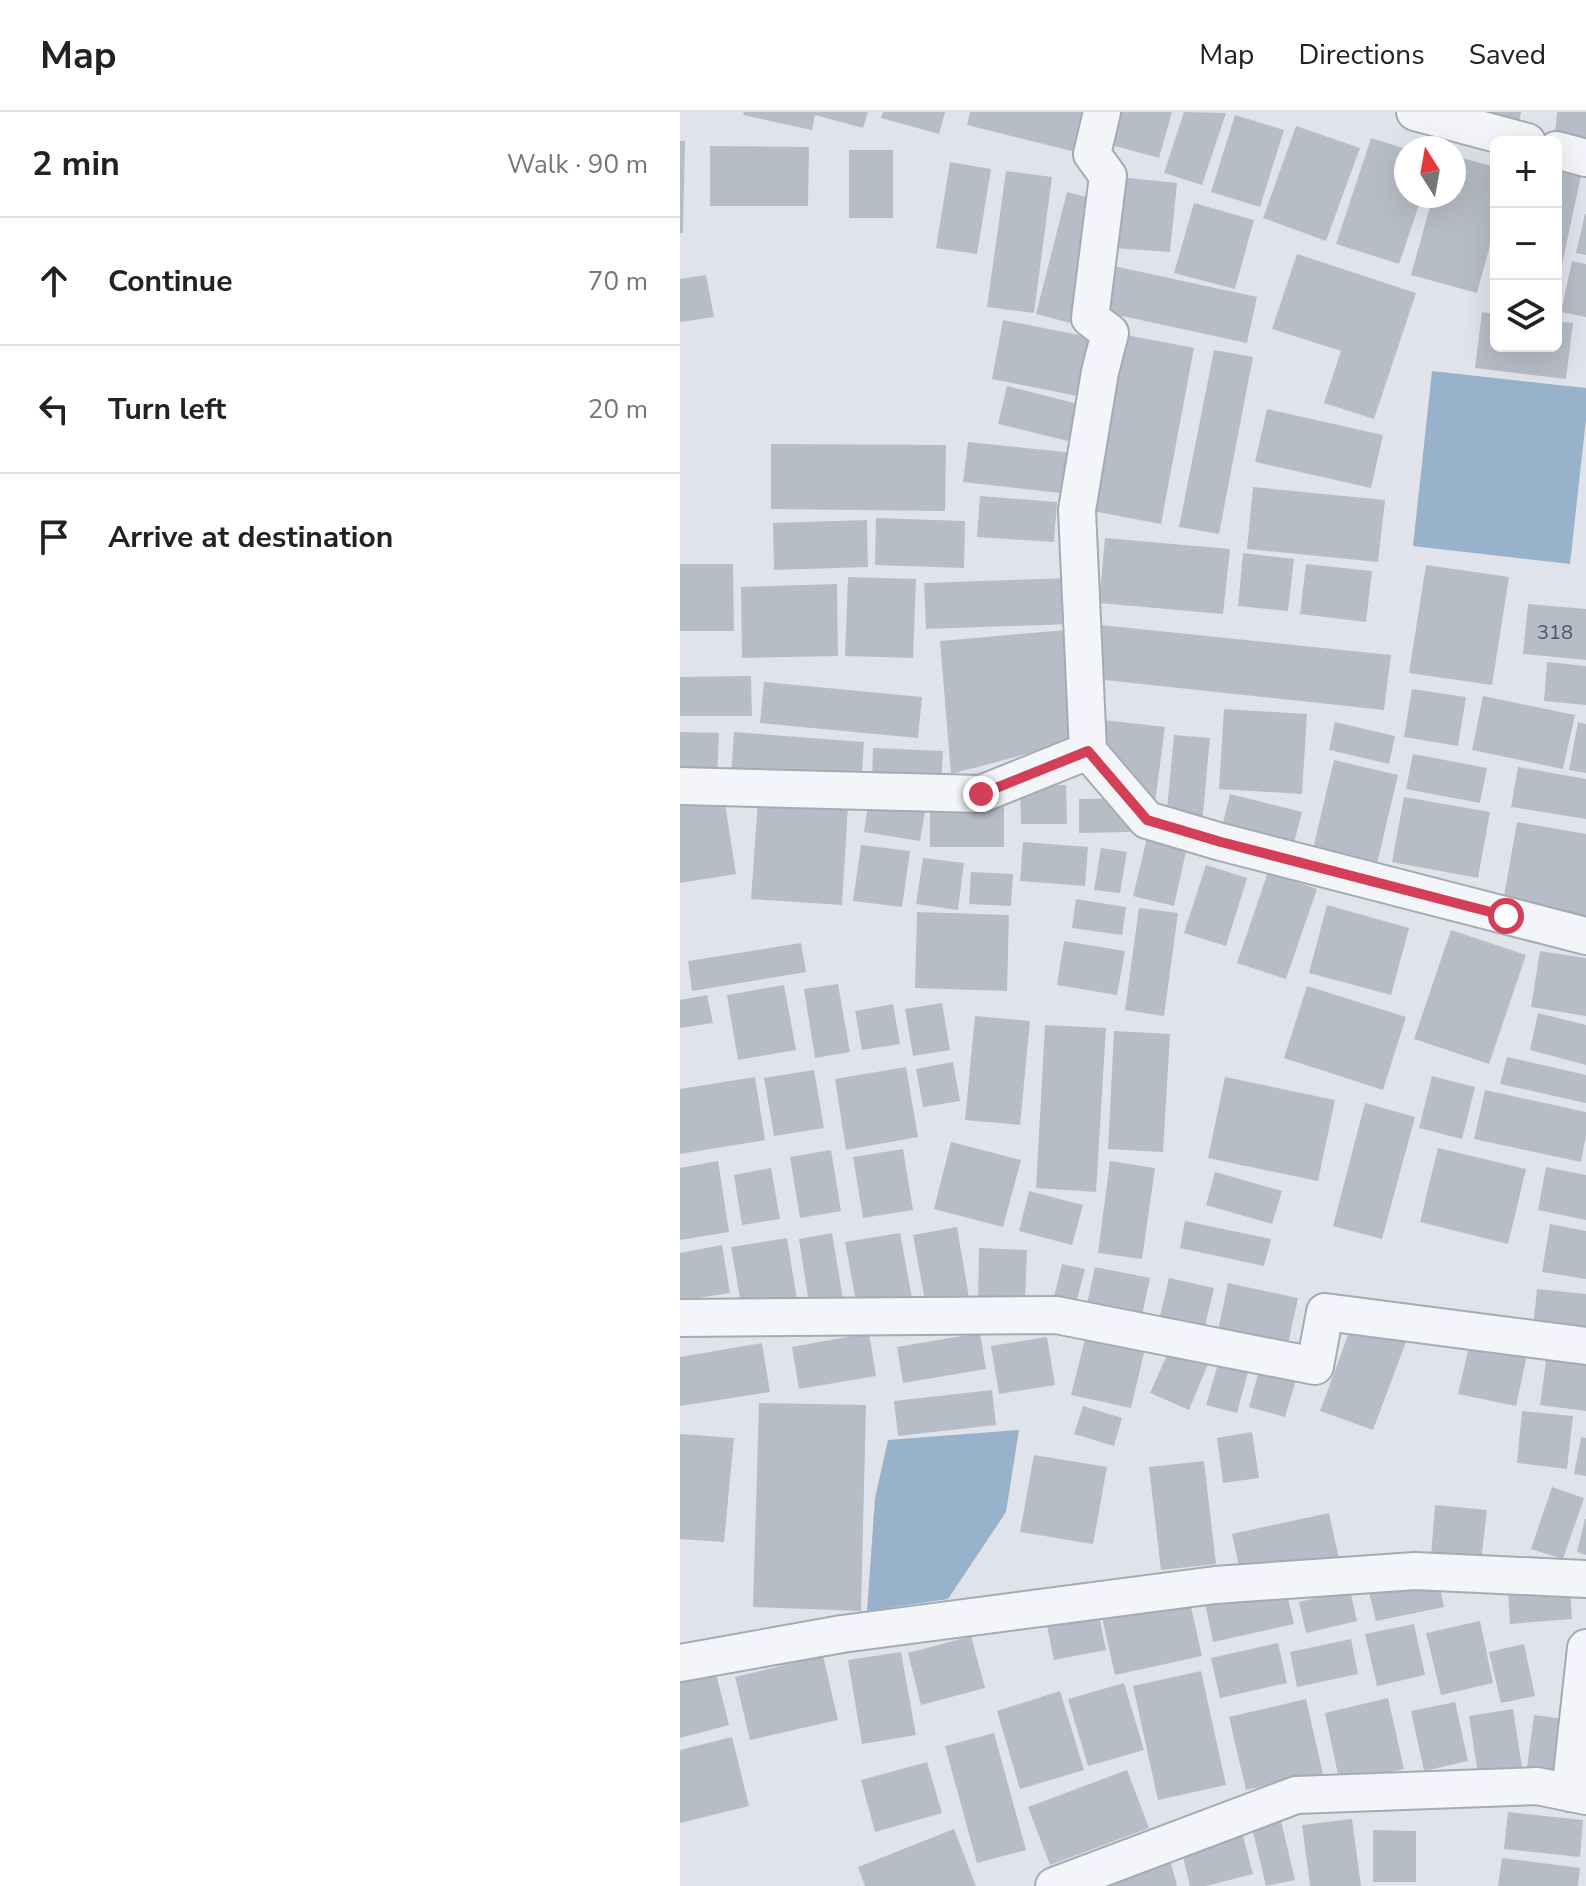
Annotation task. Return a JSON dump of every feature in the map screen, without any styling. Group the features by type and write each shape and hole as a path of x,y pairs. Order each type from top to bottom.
{"street":[{"path":"1102,112 1092,154 1108,176 1090,318 1110,333 1100,372 1077,510 1088,751 1147,820 1236,846 1586,936"},
{"path":"1415,112 1505,136"},
{"path":"1562,152 1586,158"},
{"path":"680,786 981,794 1088,751"},
{"path":"680,1318 1056,1315 1315,1366 1325,1312 1586,1346"},
{"path":"680,1663 842,1634 1215,1585 1415,1571 1586,1579"},
{"path":"1054,1886 1296,1795 1537,1786 1578,1794 1586,1648"}],"water":[{"path":"1432,371 1586,388 1586,419 1570,564 1413,546"},
{"path":"1019,1430 1006,1512 948,1599 867,1611 875,1498 888,1440"}],"building":[{"path":"744,112 868,112 863,128 815,115 812,130 743,115"},
{"path":"883,112 945,112 939,134 881,118"},
{"path":"970,112 1086,112 1076,152 967,125"},
{"path":"1113,112 1172,112 1159,158 1104,143"},
{"path":"1184,112 1226,113 1202,185 1164,173"},
{"path":"1455,112 1521,112 1518,128"},
{"path":"1557,112 1586,112 1586,138 1555,135"},
{"path":"1235,115 1284,130 1260,207 1211,192"},
{"path":"1296,126 1360,148 1326,241 1263,218"},
{"path":"1371,138 1394,145 1394,208 1418,208 1399,264 1336,244"},
{"path":"680,141 685,141 683,233 680,233"},
{"path":"710,146 809,147 808,206 710,206"},
{"path":"849,150 893,150 893,218 849,218"},
{"path":"1466,159 1490,165 1490,245 1477,293 1411,275 1430,208 1466,208"},
{"path":"950,162 991,169 977,254 936,248"},
{"path":"1006,171 1052,177 1034,313 987,307"},
{"path":"1562,172 1581,176 1562,265"},
{"path":"1119,177 1177,183 1170,252 1113,248"},
{"path":"1067,192 1104,202 1074,324 1036,314"},
{"path":"1194,203 1254,220 1235,289 1174,273"},
{"path":"1586,214 1586,255 1576,253"},
{"path":"1297,254 1416,293 1374,419 1324,403 1341,351 1272,329"},
{"path":"1572,261 1586,264 1586,317 1562,312"},
{"path":"1109,265 1257,297 1247,343 1099,311"},
{"path":"706,275 714,317 680,322 680,279"},
{"path":"1482,312 1490,313 1490,352 1562,352 1562,322 1573,323 1566,379 1475,368"},
{"path":"1003,320 1094,338 1082,397 992,379"},
{"path":"1121,334 1194,348 1161,524 1087,510"},
{"path":"1214,350 1253,357 1219,534 1179,527"},
{"path":"1007,386 1078,404 1068,441 998,424"},
{"path":"1267,409 1383,435 1371,488 1255,462"},
{"path":"968,442 1074,453 1069,494 963,482"},
{"path":"771,444 946,445 945,511 771,509"},
{"path":"1253,487 1385,500 1378,562 1247,549"},
{"path":"980,496 1057,502 1054,542 977,537"},
{"path":"876,518 965,521 964,568 875,565"},
{"path":"867,520 868,567 774,570 773,523"},
{"path":"1105,538 1230,549 1223,614 1099,603"},
{"path":"1243,553 1294,559 1288,611 1238,606"},
{"path":"680,564 733,564 734,631 680,631"},
{"path":"1306,564 1372,571 1366,622 1300,614"},
{"path":"1426,565 1509,577 1492,685 1409,673"},
{"path":"848,577 916,579 913,658 845,656"},
{"path":"1071,578 1073,624 926,629 924,583"},
{"path":"837,584 838,656 742,658 741,587"},
{"path":"1528,604 1586,609 1586,660 1523,654"},
{"path":"1101,625 1391,655 1384,710 1095,679"},
{"path":"1066,630 1080,740 951,774 940,641"},
{"path":"1547,662 1586,666 1586,705 1544,701"},
{"path":"751,676 752,716 680,716 680,677"},
{"path":"764,682 922,697 918,738 760,723"},
{"path":"1412,689 1466,697 1458,746 1404,737"},
{"path":"1483,696 1575,715 1563,769 1472,750"},
{"path":"1224,709 1307,714 1302,794 1219,789"},
{"path":"1095,719 1165,727 1154,810 1091,748"},
{"path":"1335,722 1395,736 1389,764 1329,750"},
{"path":"1578,722 1586,724 1586,773 1569,770"},
{"path":"680,732 719,733 717,779 680,778"},
{"path":"734,732 864,742 861,785 731,776"},
{"path":"1174,735 1210,738 1202,825 1166,821"},
{"path":"873,748 943,751 941,787 872,784"},
{"path":"1413,754 1487,768 1480,803 1406,789"},
{"path":"1334,760 1398,775 1375,872 1311,857"},
{"path":"1518,767 1586,779 1586,819 1511,807"},
{"path":"1020,785 1066,785 1067,824 1021,824"},
{"path":"1230,794 1302,812 1291,854 1220,835"},
{"path":"724,797 736,874 680,883 680,804"},
{"path":"869,797 926,806 920,841 864,832"},
{"path":"1404,797 1490,812 1478,878 1392,862"},
{"path":"1129,798 1130,832 1079,833 1079,799"},
{"path":"758,800 848,806 842,905 751,899"},
{"path":"930,800 1004,801 1004,847 930,847"},
{"path":"1517,822 1586,834 1586,923 1502,908"},
{"path":"1147,838 1187,847 1174,906 1133,896"},
{"path":"1023,842 1088,847 1085,886 1020,881"},
{"path":"861,845 910,851 902,907 853,901"},
{"path":"1101,848 1127,852 1120,893 1094,890"},
{"path":"923,858 964,863 958,910 916,904"},
{"path":"1206,865 1247,878 1226,946 1184,933"},
{"path":"971,872 1013,874 1011,906 969,904"},
{"path":"1268,872 1317,889 1286,979 1237,963"},
{"path":"1076,899 1126,907 1122,935 1072,928"},
{"path":"1327,905 1409,928 1391,995 1309,973"},
{"path":"1139,908 1178,913 1164,1016 1125,1010"},
{"path":"917,912 1009,915 1007,991 915,988"},
{"path":"1451,930 1526,955 1489,1064 1414,1039"},
{"path":"1064,941 1125,951 1117,995 1057,985"},
{"path":"801,943 806,972 692,991 688,961"},
{"path":"1540,951 1586,958 1586,1016 1531,1007"},
{"path":"838,984 850,1052 815,1058 804,989"},
{"path":"784,985 796,1050 738,1060 727,995"},
{"path":"1307,986 1406,1017 1383,1090 1284,1058"},
{"path":"707,995 713,1023 680,1028 680,1000"},
{"path":"942,1003 950,1050 913,1056 905,1009"},
{"path":"893,1004 900,1044 862,1050 855,1011"},
{"path":"1538,1013 1586,1025 1586,1065 1530,1050"},
{"path":"975,1016 1030,1021 1020,1125 965,1120"},
{"path":"1045,1025 1106,1028 1096,1192 1036,1188"},
{"path":"1114,1031 1170,1034 1163,1152 1108,1149"},
{"path":"1507,1057 1586,1075 1586,1103 1500,1084"},
{"path":"953,1062 960,1101 923,1107 916,1069"},
{"path":"906,1067 918,1137 846,1150 835,1079"},
{"path":"814,1070 824,1128 774,1136 764,1078"},
{"path":"1432,1076 1475,1087 1462,1139 1419,1128"},
{"path":"755,1077 765,1140 680,1154 680,1089"},
{"path":"1225,1077 1335,1100 1318,1181 1208,1158"},
{"path":"1485,1090 1586,1112 1581,1162 1474,1139"},
{"path":"1365,1103 1415,1117 1382,1239 1333,1226"},
{"path":"951,1142 1021,1160 1003,1227 934,1209"},
{"path":"1438,1148 1526,1169 1508,1244 1420,1222"},
{"path":"903,1149 913,1210 863,1218 853,1157"},
{"path":"831,1150 841,1211 800,1218 790,1157"},
{"path":"718,1161 729,1232 680,1240 680,1168"},
{"path":"1110,1161 1155,1168 1142,1259 1098,1253"},
{"path":"1546,1167 1586,1175 1586,1220 1538,1210"},
{"path":"771,1168 780,1219 742,1225 734,1175"},
{"path":"1215,1172 1282,1191 1272,1224 1206,1205"},
{"path":"1029,1191 1083,1205 1072,1245 1019,1231"},
{"path":"1185,1221 1271,1239 1264,1266 1180,1248"},
{"path":"1550,1224 1586,1231 1586,1279 1542,1272"},
{"path":"957,1227 969,1298 926,1306 913,1235"},
{"path":"832,1233 844,1305 810,1310 799,1239"},
{"path":"900,1233 912,1298 857,1307 845,1242"},
{"path":"787,1238 798,1306 743,1315 731,1247"},
{"path":"722,1245 730,1293 680,1301 680,1253"},
{"path":"979,1248 1027,1250 1025,1303 978,1302"},
{"path":"1062,1264 1085,1269 1073,1315 1051,1309"},
{"path":"1095,1267 1150,1278 1139,1330 1084,1318"},
{"path":"1169,1278 1214,1288 1201,1343 1156,1332"},
{"path":"1228,1283 1298,1298 1285,1358 1215,1345"},
{"path":"1537,1289 1586,1294 1586,1335 1533,1329"},
{"path":"1354,1319 1407,1339 1373,1430 1320,1411"},
{"path":"869,1333 876,1376 799,1389 792,1347"},
{"path":"980,1333 986,1369 903,1383 897,1347"},
{"path":"1086,1335 1145,1349 1131,1408 1071,1395"},
{"path":"1047,1337 1055,1385 999,1394 991,1346"},
{"path":"1470,1342 1527,1355 1516,1406 1458,1394"},
{"path":"762,1343 770,1392 680,1406 680,1357"},
{"path":"1170,1348 1208,1364 1189,1410 1150,1393"},
{"path":"1547,1354 1586,1359 1586,1411 1540,1405"},
{"path":"1261,1363 1298,1373 1285,1417 1249,1407"},
{"path":"1218,1364 1248,1372 1237,1413 1206,1405"},
{"path":"992,1390 996,1425 898,1436 894,1401"},
{"path":"759,1403 866,1405 861,1611 753,1607"},
{"path":"1083,1406 1122,1418 1114,1446 1074,1434"},
{"path":"1522,1411 1573,1416 1567,1469 1517,1463"},
{"path":"1252,1432 1259,1478 1223,1483 1217,1438"},
{"path":"680,1434 734,1438 724,1542 680,1539"},
{"path":"1581,1437 1586,1438 1586,1476 1574,1474"},
{"path":"1034,1455 1107,1467 1093,1544 1020,1532"},
{"path":"1204,1461 1216,1564 1161,1570 1149,1467"},
{"path":"1552,1487 1584,1498 1563,1559 1531,1549"},
{"path":"1435,1505 1487,1510 1481,1561 1431,1557"},
{"path":"1329,1513 1339,1559 1242,1580 1232,1534"},
{"path":"1586,1519 1586,1555 1577,1552"},
{"path":"1438,1577 1444,1607 1376,1621 1369,1592"},
{"path":"1285,1585 1294,1624 1213,1642 1205,1603"},
{"path":"1570,1587 1572,1619 1510,1624 1508,1592"},
{"path":"1350,1590 1357,1621 1306,1633 1299,1602"},
{"path":"1189,1598 1202,1656 1115,1675 1102,1617"},
{"path":"1098,1611 1106,1650 1054,1660 1046,1621"},
{"path":"1480,1621 1493,1683 1441,1695 1426,1633"},
{"path":"1414,1624 1425,1675 1377,1686 1365,1634"},
{"path":"971,1636 985,1688 921,1705 908,1653"},
{"path":"1351,1639 1358,1674 1297,1687 1290,1652"},
{"path":"1278,1643 1287,1683 1220,1698 1211,1658"},
{"path":"1524,1644 1535,1696 1501,1703 1489,1652"},
{"path":"901,1652 916,1735 862,1744 848,1660"},
{"path":"823,1656 838,1720 750,1740 735,1677"},
{"path":"715,1670 729,1725 680,1738 680,1679"},
{"path":"1201,1671 1226,1785 1158,1800 1133,1686"},
{"path":"1124,1683 1144,1750 1088,1766 1068,1699"},
{"path":"1060,1691 1084,1770 1020,1789 997,1711"},
{"path":"1388,1698 1404,1769 1340,1784 1325,1713"},
{"path":"1306,1699 1323,1774 1246,1790 1229,1717"},
{"path":"1455,1702 1468,1761 1424,1771 1411,1711"},
{"path":"1513,1709 1522,1767 1478,1774 1469,1716"},
{"path":"1534,1715 1565,1719 1556,1780 1526,1775"},
{"path":"994,1733 1026,1850 977,1863 945,1746"},
{"path":"732,1737 749,1806 680,1823 680,1750"},
{"path":"927,1762 942,1813 875,1832 861,1780"},
{"path":"1127,1770 1149,1828 1050,1865 1028,1807"},
{"path":"1508,1812 1583,1820 1580,1857 1504,1849"},
{"path":"1352,1819 1361,1886 1310,1886 1302,1825"},
{"path":"1281,1821 1295,1880 1266,1886 1252,1828"},
{"path":"1240,1825 1253,1874 1206,1886 1190,1886 1179,1840"},
{"path":"954,1829 976,1886 865,1886 858,1867"},
{"path":"1373,1830 1416,1831 1416,1882 1373,1882"},
{"path":"1169,1855 1177,1886 1109,1886 1106,1871"},
{"path":"1502,1858 1580,1868 1578,1886 1498,1886"}],"route":[{"path":"981,794 1088,751 1147,820 1506,916"}]}
